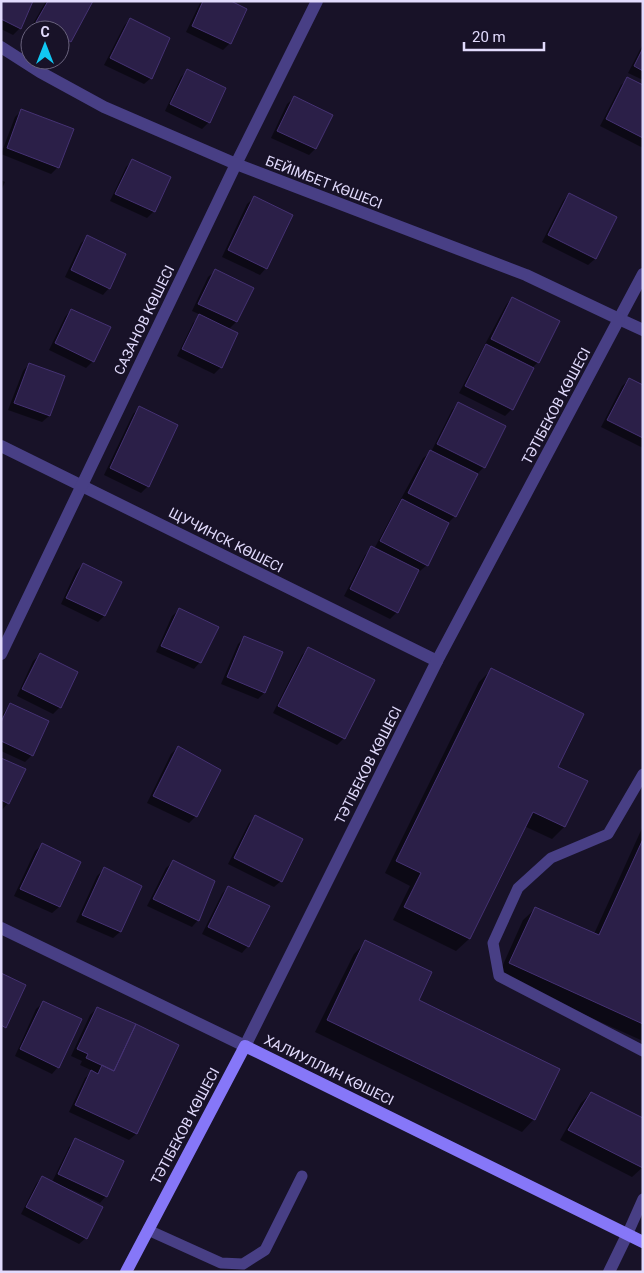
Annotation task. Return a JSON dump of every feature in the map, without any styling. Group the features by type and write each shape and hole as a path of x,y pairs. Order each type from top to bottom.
{"main road":[{"name":"ТӘТІБЕКОВ КӨШЕСІ","path":"126,1272 245,1046"},
{"name":"ХАЛИУЛЛИН КӨШЕСІ","path":"245,1046 643,1242"}],"street":[{"name":"САЗАНОВ КӨШЕСІ","path":"1,654 81,484 317,1"},
{"name":"БЕЙІМБЕТ КӨШЕСІ","path":"1,47 40,72 104,107 236,164 526,275 643,330"},
{"name":"ТӘТІБЕКОВ КӨШЕСІ","path":"245,1046 437,661 643,274"},
{"name":"ЩУЧИНСК КӨШЕСІ","path":"1,446 437,661"},
{"name":"ХАЛИУЛЛИН КӨШЕСІ","path":"1,928 245,1046"},
{"path":"610,1272 627,1235"}],"lane":[{"path":"643,774 608,834 551,858 518,888 493,943 499,976 643,1051"},
{"path":"148,1230 221,1263 243,1264 265,1250 302,1176"},
{"path":"627,1235 643,1199"}],"building":[{"path":"1,1 33,1 25,20 20,20 20,28 1,19"},
{"path":"48,1 93,1 71,42 70,20 37,20"},
{"path":"203,1 231,1 247,9 231,44 192,26"},
{"path":"130,18 170,38 152,79 110,58"},
{"path":"643,48 643,71 634,66"},
{"path":"187,69 226,88 210,123 170,104"},
{"path":"627,77 643,85 643,138 606,119"},
{"path":"294,96 333,115 316,149 277,131"},
{"path":"21,109 74,129 59,168 7,148"},
{"path":"132,159 171,177 155,212 115,194"},
{"path":"569,193 617,217 596,259 548,235"},
{"path":"254,196 293,215 267,269 228,250"},
{"path":"87,235 126,254 110,289 71,270"},
{"path":"215,269 254,288 237,322 198,304"},
{"path":"512,297 560,321 539,363 491,339"},
{"path":"71,309 111,327 94,362 55,343"},
{"path":"199,314 238,333 222,368 182,349"},
{"path":"486,344 534,368 513,410 465,386"},
{"path":"29,363 65,376 50,416 14,403"},
{"path":"629,378 643,385 643,438 607,420"},
{"path":"458,402 506,426 485,468 437,444"},
{"path":"139,406 178,425 149,487 110,468"},
{"path":"430,450 478,474 456,517 408,493"},
{"path":"402,499 449,523 428,566 380,541"},
{"path":"371,546 419,570 398,613 350,589"},
{"path":"83,563 122,582 105,616 66,598"},
{"path":"179,608 219,627 201,663 161,646"},
{"path":"244,636 283,652 265,693 227,677"},
{"path":"308,647 375,680 345,739 278,706"},
{"path":"40,653 78,672 61,708 22,689"},
{"path":"491,668 584,714 558,767 588,781 565,827 533,812 470,939 404,907 421,873 396,861"},
{"path":"10,703 49,721 33,756 1,741 1,722"},
{"path":"178,746 221,770 197,817 153,796"},
{"path":"1,758 26,769 9,804 1,800"},
{"path":"255,815 303,839 282,882 234,858"},
{"path":"643,839 643,1024 509,963 535,907 599,935"},
{"path":"42,843 81,862 60,907 20,889"},
{"path":"173,860 215,881 199,921 153,899"},
{"path":"104,867 142,886 121,932 82,915"},
{"path":"228,886 270,906 249,947 208,927"},
{"path":"365,940 432,972 419,1000 560,1069 535,1120 327,1020"},
{"path":"1,973 26,985 6,1028 1,1025"},
{"path":"43,1001 82,1019 59,1068 20,1049"},
{"path":"97,1007 136,1024 114,1071 86,1058 88,1054 77,1049"},
{"path":"136,1024 179,1045 137,1134 75,1105 91,1070 98,1074 102,1065 114,1071"},
{"path":"591,1092 643,1118 643,1168 568,1130"},
{"path":"75,1138 124,1161 107,1197 58,1174"},
{"path":"42,1176 103,1207 87,1239 26,1207"}]}
